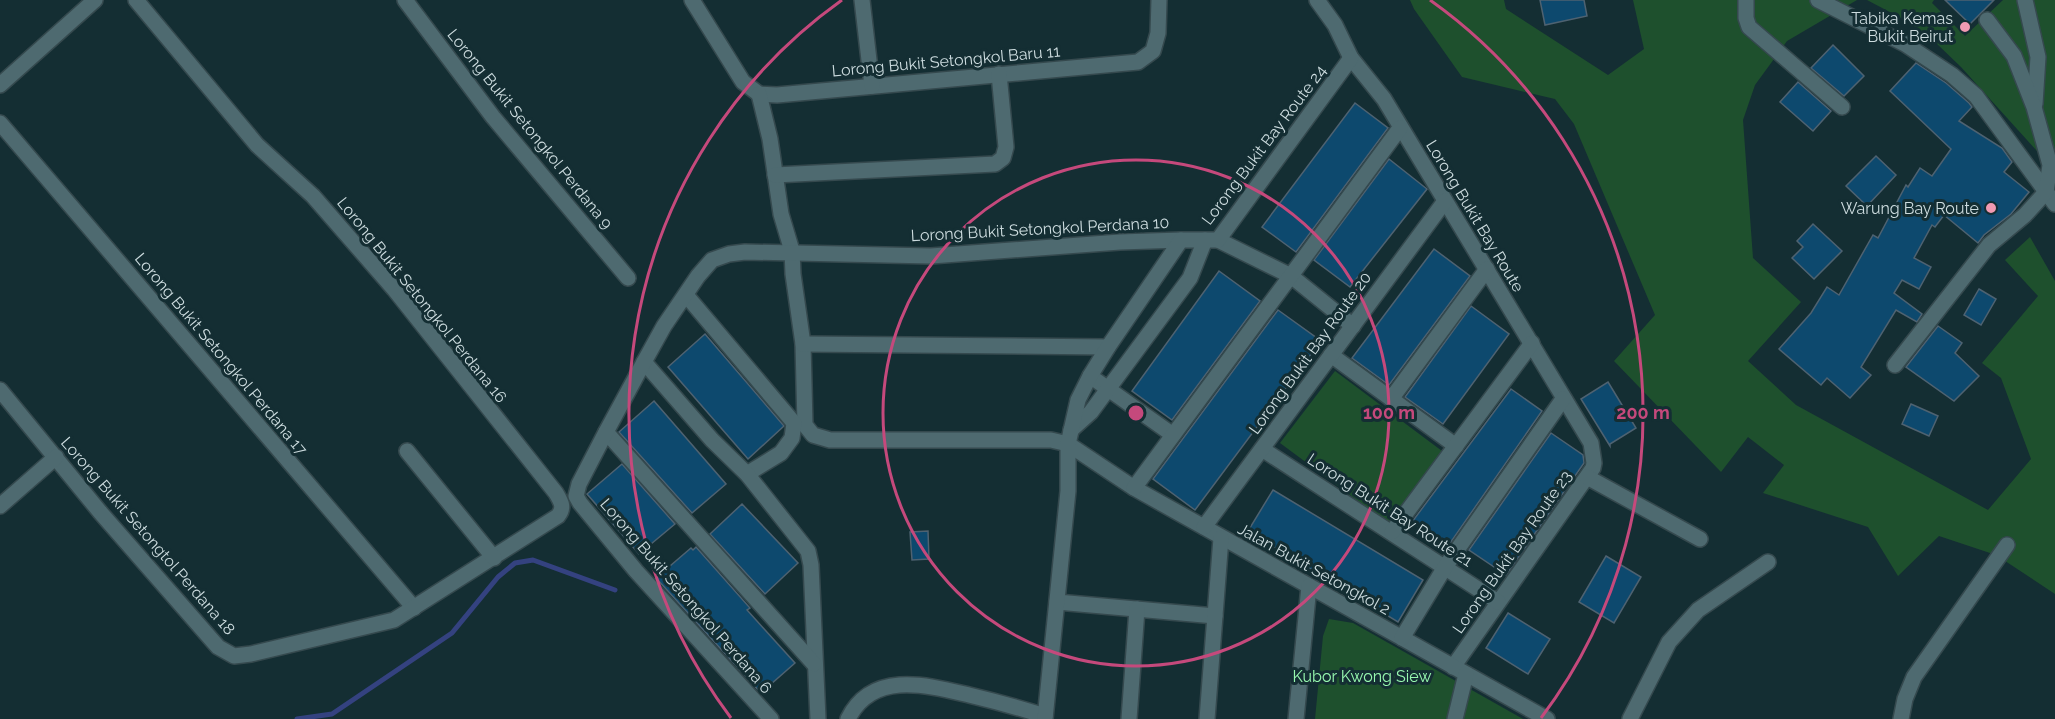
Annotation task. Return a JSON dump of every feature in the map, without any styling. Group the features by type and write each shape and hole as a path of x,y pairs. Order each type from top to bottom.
{"street":[{"path":"0,85 95,0"},
{"name":"Lorong Bukit Setongkol Perdana 16","path":"136,0 257,145 312,196 394,289 556,493"},
{"name":"Lorong Bukit Setongkol Perdana 9","path":"405,0 493,117 628,278"},
{"path":"692,0 743,82 759,94 770,139 781,214 792,251 803,344 805,425 813,435 830,440 1051,440 1070,437 1190,278 1211,240 1291,276 1353,326"},
{"path":"862,0 872,86"},
{"name":"Lorong Bukit Setongkol Baru 11","path":"759,94 1138,62 1153,51 1158,33 1159,0"},
{"name":"Lorong Bukit Bay Route","path":"1317,0 1335,25 1352,58 1383,99 1532,343 1591,443 1593,456"},
{"path":"1746,0 1746,18 1749,27 1842,107"},
{"path":"1818,0 1905,44 1952,75 1976,96 2051,198"},
{"path":"2025,0 2038,57 2034,106"},
{"path":"1987,20 2014,56 2034,106 2050,165 2051,198"},
{"name":"Lorong Bukit Bay Route 24","path":"1181,240 1211,240 1352,58"},
{"path":"775,175 995,164 1003,158 1006,147 999,74"},
{"name":"Lorong Bukit Setongkol Perdana 17","path":"0,123 414,608"},
{"path":"1134,488 1400,128"},
{"path":"1895,364 1989,245 2025,215 2051,198"},
{"name":"Lorong Bukit Bay Route 20","path":"1204,527 1445,201"},
{"name":"Lorong Bukit Setongkol Perdana 10","path":"576,496 579,484 664,326 712,260 746,252 792,251 932,256 1139,240 1181,240"},
{"path":"848,719 854,708 870,695 892,685 912,684 927,685 978,697 1045,717 1068,491 1070,437 1078,400 1108,347 1181,240"},
{"path":"1391,399 1487,269"},
{"path":"686,295 794,423 792,438 781,453 747,474"},
{"path":"1392,532 1532,343"},
{"path":"803,344 1108,347"},
{"path":"1331,355 1456,446"},
{"path":"644,362 712,440 747,474 808,550 811,565 818,719"},
{"path":"1090,376 1173,435"},
{"name":"Lorong Bukit Setongtol Perdana 18","path":"0,390 218,647 234,656 252,654 394,620 558,516 562,511 562,503 556,493"},
{"path":"1402,638 1445,567 1563,399"},
{"path":"606,432 814,664"},
{"name":"Jalan Bukit Setongkol 2","path":"1070,437 1134,488 1546,719"},
{"name":"Lorong Bukit Bay Route 21","path":"1262,448 1498,602"},
{"path":"407,451 494,558"},
{"name":"Lorong Bukit Bay Route 23","path":"1460,671 1498,602 1593,468 1593,456"},
{"path":"0,506 56,457"},
{"path":"1587,477 1700,538"},
{"name":"Lorong Bukit Setongkol Perdana 6","path":"576,496 636,571 771,719"},
{"path":"1207,719 1221,538"},
{"path":"1901,719 1905,699 1914,677 2007,545"},
{"path":"1630,719 1669,642 1698,610 1768,562"},
{"path":"1296,719 1309,586"},
{"path":"1057,602 1215,616"},
{"path":"1129,719 1137,609"},
{"path":"1455,719 1460,671"}],"green space":[{"path":"1410,0 1504,0 1506,9 1608,75 1644,49 1633,0 1857,0 1787,41 1755,85 1743,120 1753,258 1801,302 1748,361 1796,405 1988,510 2031,459 2001,378 1982,363 2038,296 2005,260 2030,237 2055,281 2055,594 1996,555 1939,536 1898,576 1868,527 1763,493 1784,465 1748,437 1721,472 1614,361 1655,315 1574,124 1555,99 1462,77"},
{"path":"1867,0 1934,0 1932,3 1965,36 2003,0 2055,0 2055,171 1961,67 1936,43 1903,19"},
{"path":"1335,371 1442,451 1388,523 1280,443"},
{"name":"Kubor Kwong Siew","path":"1329,619 1353,623 1523,719 1315,719 1323,636"}],"building":[{"path":"1540,0 1584,0 1587,16 1545,25"},
{"path":"1945,0 1994,0 1970,24"},
{"path":"1833,45 1864,76 1844,96 1811,68"},
{"path":"1916,63 1946,83 1969,103 1972,107 1959,121 2002,148 2012,162 2004,172 2029,192 2011,214 1984,235 1978,243 1944,215 1935,227 1932,225 1914,258 1931,267 1919,289 1902,280 1894,293 1922,314 1917,322 1896,310 1861,367 1871,375 1850,398 1827,378 1821,385 1779,349 1811,313 1827,287 1839,295 1873,235 1878,238 1906,185 1908,187 1920,168 1932,176 1951,149 1890,91"},
{"path":"1798,82 1831,111 1813,131 1780,102"},
{"path":"1355,103 1388,128 1296,252 1262,227"},
{"path":"1876,156 1896,175 1867,206 1846,186"},
{"path":"1389,159 1427,189 1350,287 1314,260"},
{"path":"1813,224 1842,251 1814,279 1792,258 1803,247 1797,241"},
{"path":"1434,249 1470,276 1389,385 1352,358"},
{"path":"1219,271 1260,301 1172,420 1132,391"},
{"path":"1979,289 1996,299 1981,325 1964,315"},
{"path":"1471,306 1509,334 1443,424 1405,397"},
{"path":"1278,310 1321,341 1195,510 1153,479"},
{"path":"1938,326 1962,343 1955,353 1979,376 1954,401 1906,367"},
{"path":"705,334 784,426 748,459 668,367"},
{"path":"1608,382 1636,428 1610,446 1581,399"},
{"path":"1511,389 1542,411 1446,549 1412,522"},
{"path":"654,401 726,484 692,513 619,432"},
{"path":"1911,404 1938,416 1929,436 1902,424"},
{"path":"1551,433 1583,455 1584,463 1506,575 1469,550"},
{"path":"622,464 675,524 639,554 587,494"},
{"path":"1273,490 1423,580 1398,622 1248,531"},
{"path":"742,504 798,563 765,594 710,534"},
{"path":"928,531 929,559 912,560 910,532"},
{"path":"696,547 750,608 747,610 795,663 761,693 656,578 691,548 693,550"},
{"path":"1606,556 1641,577 1614,623 1579,602"},
{"path":"1508,613 1550,639 1528,674 1486,648"}],"waterway":[{"path":"297,719 332,714 452,633 498,577 515,563 533,560 615,590"}],"place":[{"name":"Tabika Kemas Bukit Beirut","path":"1965,27"},
{"name":"Warung Bay Route","path":"1991,208"}]}
